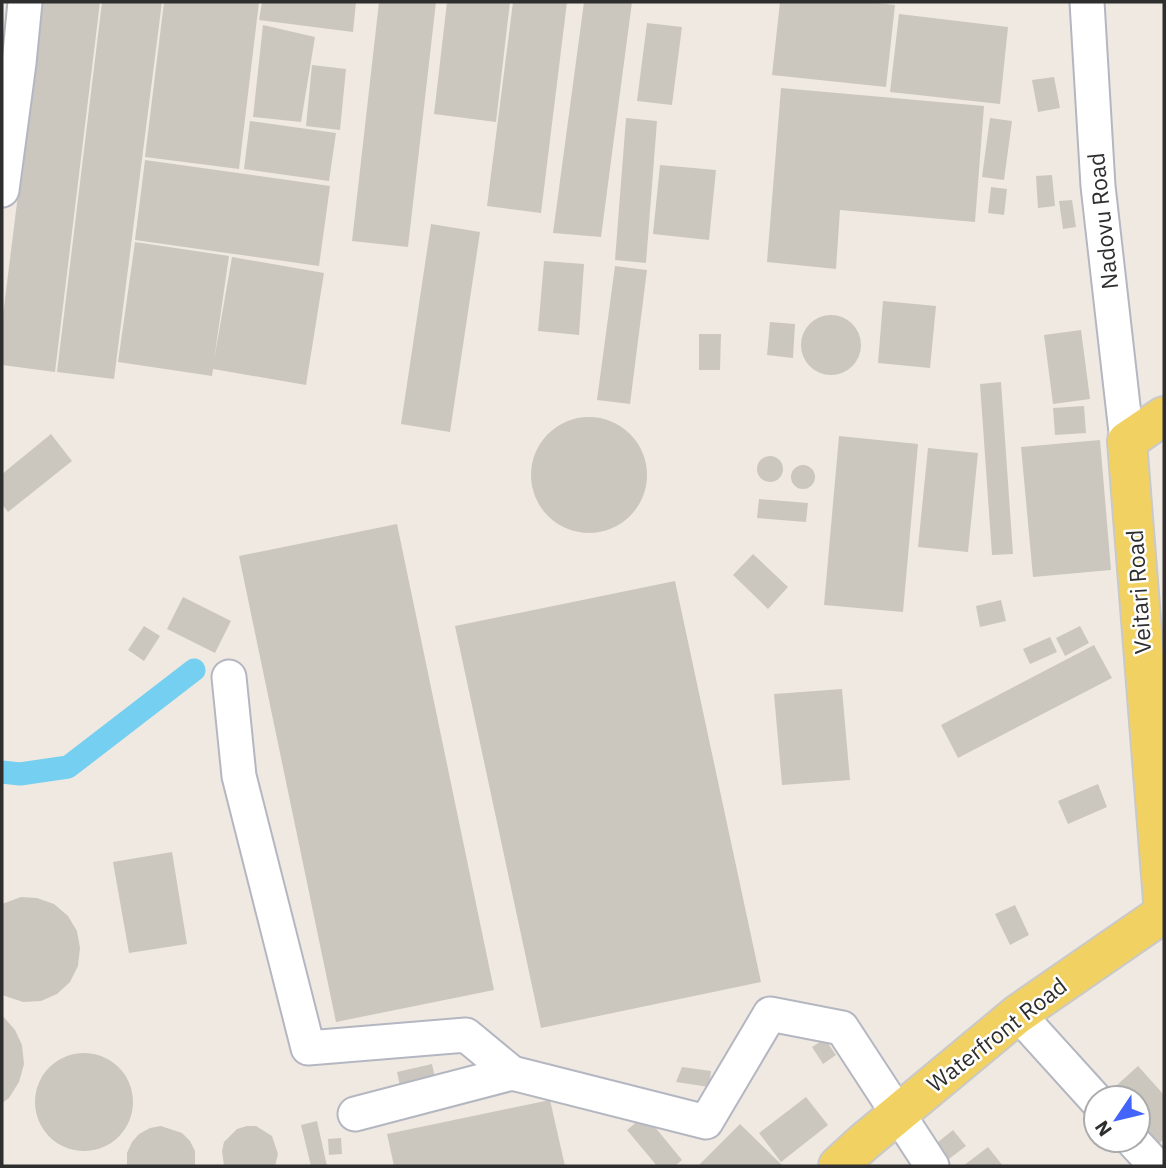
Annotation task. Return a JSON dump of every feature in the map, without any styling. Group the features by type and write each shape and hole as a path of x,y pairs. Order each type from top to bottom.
{"main road":[{"path":"1127,441 1164,416"},
{"name":"Veitari Road","path":"1127,441 1164,913"},
{"name":"Waterfront Road","path":"838,1166 1018,1014 1164,913"}],"lane":[{"path":"2,190 19,63 24,2"},
{"name":"Nadovu Road","path":"1087,2 1098,186 1127,441"},
{"path":"229,677 239,776 308,1048 466,1035 512,1073 706,1122 770,1014 842,1028 932,1166"},
{"path":"1018,1014 1082,1085"},
{"path":"355,1114 512,1073"}],"building":[{"path":"42,2 100,2 55,372 2,365 2,323"},
{"path":"102,2 162,2 114,379 57,372"},
{"path":"164,2 259,2 239,169 145,157"},
{"path":"262,2 356,2 353,32 259,20"},
{"path":"379,2 436,2 408,247 352,241"},
{"path":"447,2 510,2 496,122 434,114"},
{"path":"513,2 567,2 541,213 487,206"},
{"path":"584,2 632,2 601,237 553,233"},
{"path":"780,2 868,2 895,5 886,87 772,75"},
{"path":"899,14 1008,27 1000,104 890,92"},
{"path":"647,23 682,27 672,105 637,101"},
{"path":"263,25 315,37 301,122 253,117"},
{"path":"312,65 346,69 340,130 306,126"},
{"path":"1054,77 1060,108 1038,112 1032,80"},
{"path":"781,88 984,106 975,222 840,210 836,269 767,262"},
{"path":"626,118 657,121 646,263 615,260"},
{"path":"990,118 1012,121 1004,180 982,177"},
{"path":"250,121 336,133 329,181 244,169"},
{"path":"145,160 330,186 319,266 135,240"},
{"path":"660,165 716,170 709,240 653,234"},
{"path":"1052,175 1055,206 1038,208 1036,176"},
{"path":"991,187 1007,189 1004,215 988,213"},
{"path":"1072,200 1076,227 1063,229 1059,201"},
{"path":"431,224 480,232 450,432 401,424"},
{"path":"135,242 229,256 214,360 232,257 324,273 306,385 213,369 212,376 118,362"},
{"path":"544,261 584,264 579,335 538,331"},
{"path":"615,266 647,270 630,404 597,400"},
{"path":"883,301 936,306 930,368 878,363"},
{"path":"825,315 837,315 853,323 859,333 859,357 853,367 837,375 825,375 809,367 801,351 801,339 809,323"},
{"path":"770,322 795,324 793,358 767,355"},
{"path":"1081,330 1090,399 1053,404 1044,335"},
{"path":"699,334 721,334 720,370 699,370"},
{"path":"1001,382 1013,554 992,555 980,384"},
{"path":"1084,406 1086,433 1055,435 1053,408"},
{"path":"589,417 611,422 630,434 642,453 647,475 642,497 630,516 611,528 589,533 567,528 548,516 536,497 531,475 536,453 548,434 567,422"},
{"path":"51,434 72,461 8,512 2,504 2,474"},
{"path":"839,436 918,444 903,612 824,605"},
{"path":"1100,440 1111,570 1033,577 1021,447"},
{"path":"928,448 978,453 968,552 918,547"},
{"path":"770,456 779,460 783,469 779,478 770,482 761,478 757,469 761,460"},
{"path":"803,465 812,468 815,477 812,486 803,489 794,486 791,477 794,468"},
{"path":"759,499 808,503 806,522 757,518"},
{"path":"397,524 494,990 336,1022 239,556"},
{"path":"753,554 788,587 768,609 733,575"},
{"path":"675,581 761,982 541,1028 455,626"},
{"path":"183,597 231,621 215,653 167,629"},
{"path":"1001,600 1006,621 980,627 976,606"},
{"path":"144,626 160,636 144,661 128,650"},
{"path":"1080,626 1089,643 1065,656 1056,638"},
{"path":"1050,637 1057,652 1030,664 1023,649"},
{"path":"1094,645 1112,678 958,758 941,725"},
{"path":"842,689 850,780 782,785 774,694"},
{"path":"1098,784 1107,807 1068,824 1058,801"},
{"path":"172,852 187,944 129,953 113,862"},
{"path":"21,897 37,898 54,904 68,916 77,931 80,948 78,966 70,982 57,994 41,1001 23,1002 2,995 2,904"},
{"path":"1015,905 1029,935 1010,945 995,914"},
{"path":"2,1015 15,1030 22,1045 24,1064 19,1082 9,1098 2,1103"},
{"path":"825,1039 836,1055 823,1064 812,1047"},
{"path":"84,1053 103,1057 119,1067 129,1083 133,1102 129,1121 119,1137 103,1147 84,1151 65,1147 49,1137 39,1121 35,1102 39,1083 49,1067 65,1057"},
{"path":"432,1064 436,1082 401,1090 397,1072"},
{"path":"1138,1066 1164,1095 1164,1139 1154,1148 1152,1084 1118,1084"},
{"path":"682,1067 711,1071 709,1087 676,1082"},
{"path":"806,1097 828,1125 781,1162 759,1133"},
{"path":"550,1100 565,1166 394,1166 387,1134"},
{"path":"645,1115 682,1160 675,1166 657,1166 627,1130"},
{"path":"317,1121 327,1166 311,1166 301,1125"},
{"path":"740,1124 783,1166 698,1166"},
{"path":"161,1126 182,1133 190,1141 195,1151 195,1166 127,1166 127,1153 132,1142 139,1134"},
{"path":"256,1126 272,1136 278,1154 275,1166 224,1166 224,1142 237,1129"},
{"path":"953,1130 966,1146 945,1162 933,1146"},
{"path":"341,1138 342,1154 329,1155 328,1139"},
{"path":"988,1147 1003,1166 963,1166"}],"waterway":[{"path":"2,772 20,774 68,767 194,670"}]}
